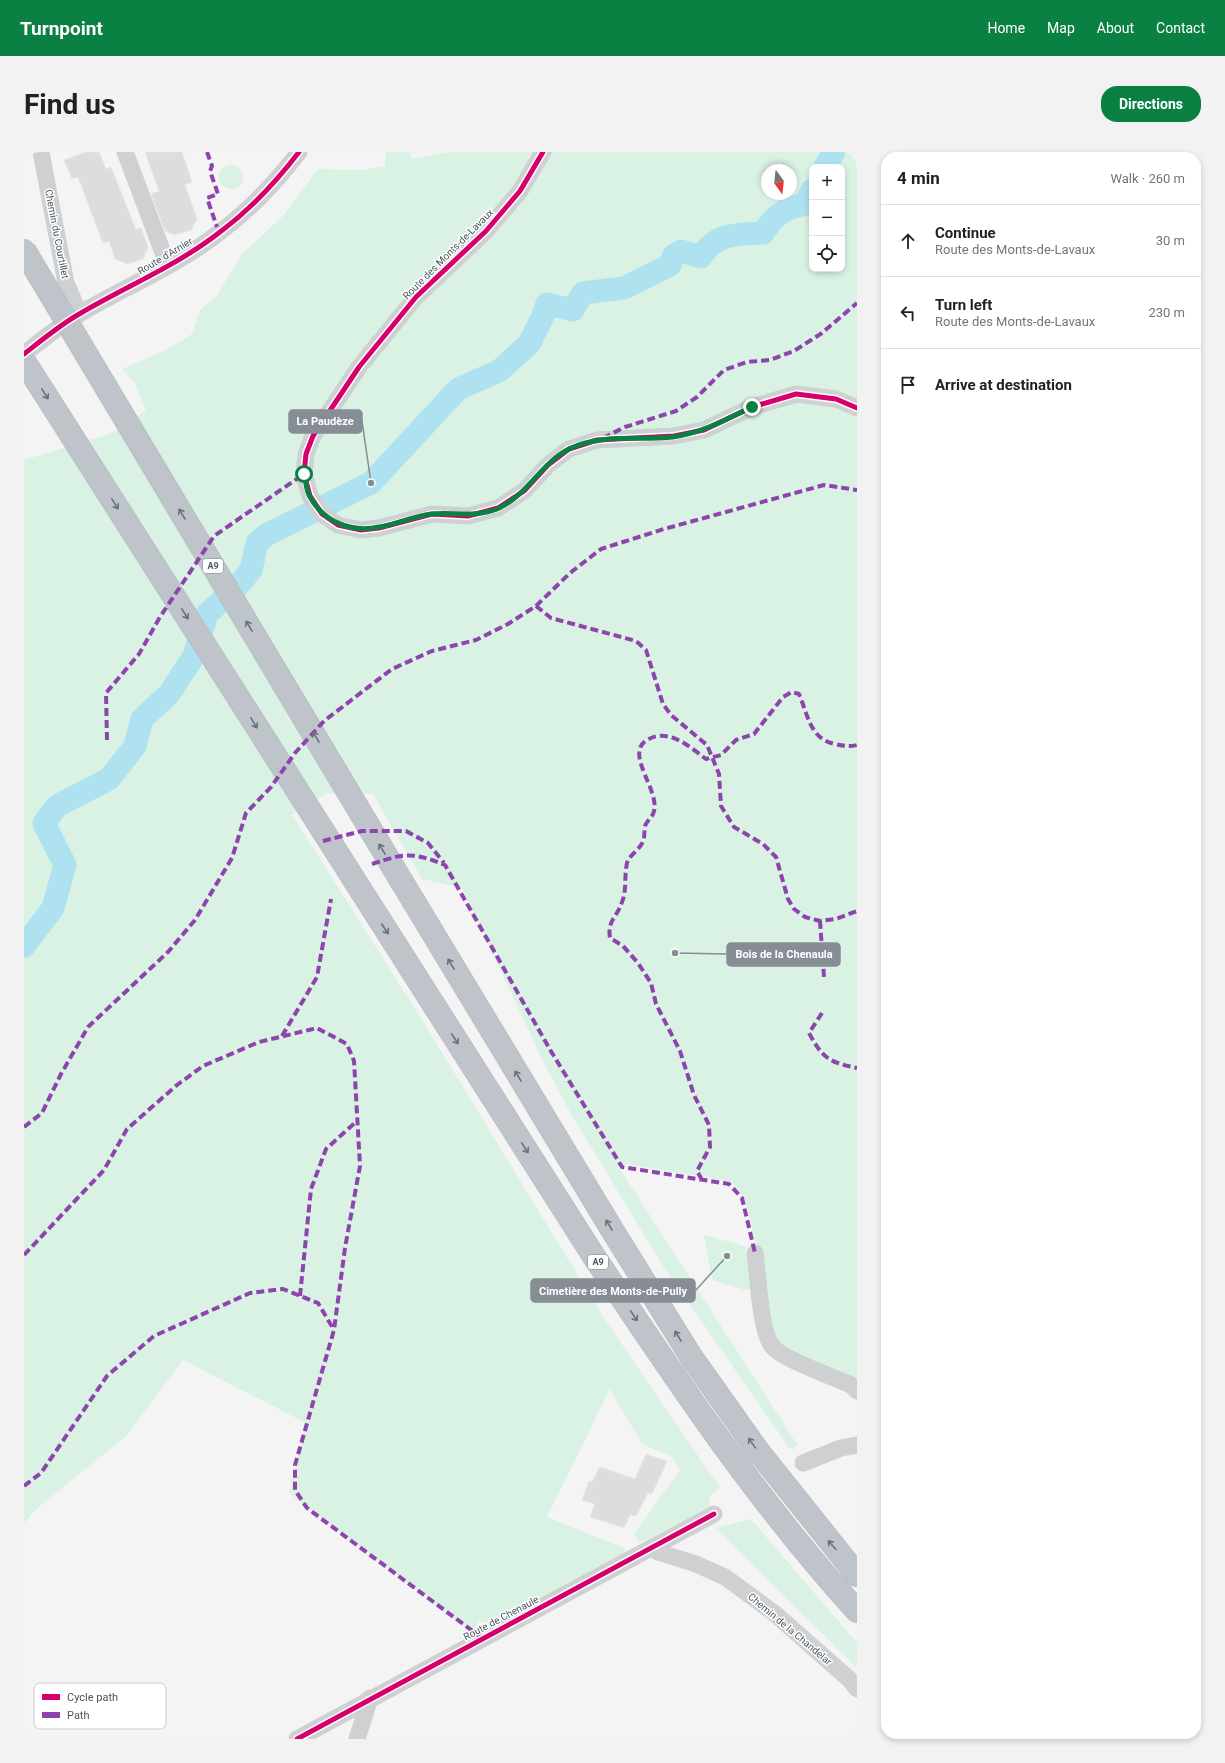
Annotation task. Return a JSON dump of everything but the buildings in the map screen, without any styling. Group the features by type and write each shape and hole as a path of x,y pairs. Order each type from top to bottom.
{"highway":[{"name":"A9","path":"24,250 602,1214 692,1358 762,1457 857,1575"},
{"name":"A9","path":"24,361 593,1255 675,1378 742,1471 776,1515 857,1611"}],"street":[{"name":"Chemin du Courtillet","path":"41,152 66,284 79,314"},
{"path":"125,152 168,266"},
{"name":"Route d'Arnier","path":"24,354 79,314 168,266 220,233 255,204 286,170 299,152"},
{"name":"Route des Monts-de-Lavaux","path":"543,152 520,191 486,231 416,297 359,367 313,436 306,454 304,474 310,496 322,514 338,525 361,530 379,528 432,514 468,516 498,508 524,491 548,465 569,449 597,440 644,439 681,435 704,430 752,407 796,394 836,399 857,408"},
{"path":"755,1253 764,1330 772,1346 785,1356 851,1385 857,1390"},
{"path":"803,1463 835,1450 857,1445"},
{"name":"Route de Chenaule","path":"297,1739 370,1698 714,1514"},
{"name":"Chemin de la Chandelar","path":"652,1547 658,1552 696,1564 725,1577 774,1613 849,1679 857,1689"},
{"path":"357,1739 370,1698"}],"green space":[{"path":"386,152 410,152 412,159 449,152 857,152 857,1385 772,1341 758,1254 745,1199 732,1182 626,1164 618,1166 798,1446 790,1449 661,1263 570,1112 542,1059 462,888 422,879 373,794 327,793 292,815 421,1018 602,1315 720,1488 710,1496 709,1507 640,1543 635,1535 636,1531 680,1470 671,1456 642,1444 610,1389 547,1517 626,1549 623,1554 494,1625 479,1621 473,1633 289,1493 306,1423 183,1360 125,1437 35,1510 24,1523 24,460 110,434 146,411 135,383 122,369 166,350 192,334 200,310 216,297 242,254 281,218 318,169 362,170 385,166"},
{"path":"231,165 239,169 243,177 239,185 231,189 223,185 219,177 223,169"},
{"path":"704,1235 745,1246 751,1290 745,1290 712,1280"},
{"path":"751,1519 857,1643 857,1668 715,1528"}],"waterway":[{"path":"827,164 834,152"},
{"path":"24,946 53,908 65,865 44,823 57,806 109,779 135,746 142,719 169,694 194,656 207,614 236,588 251,570 257,543 266,535 371,483 458,389 499,371 529,344 547,304 573,310 583,293 624,288 670,265 673,256 681,251 701,257 713,243 720,239 728,236 763,233 776,217 791,208 805,204 809,196"}],"marked path":[{"path":"207,152 212,166 210,171 218,194 207,198 217,227"},
{"path":"603,438 625,427 676,411 697,397 724,370 747,362 770,360 794,351 822,333 857,303"},
{"path":"107,740 106,693 139,654 160,617 214,536 304,474"},
{"path":"24,1127 42,1113 61,1074 88,1027 168,952 195,920 232,858 246,813 271,787 295,753 324,721 392,669 432,651 476,640 508,624 536,606 570,573 601,549 664,529 824,485 857,490"},
{"path":"536,606 551,618 636,641 646,650 663,704 671,715 707,745 719,774 721,806 734,827 763,844 776,857 788,899 794,909 805,917 820,921 836,919 857,911"},
{"path":"702,1180 697,1171 710,1147 709,1125 694,1095 680,1051 656,1004 651,983 638,963 623,946 610,938 609,932 611,923 624,897 628,860 642,844 645,826 653,814 655,805 641,764 639,755 641,746 647,740 663,736 671,737 686,744 706,759 721,755 736,740 754,734 783,697 792,692 799,694 811,725 820,737 838,745 857,745"},
{"path":"323,841 362,831 406,831 428,843 444,863"},
{"path":"372,864 401,856 417,856 445,865 552,1053 622,1167 729,1184 742,1198 755,1253"},
{"path":"282,1036 317,977 331,899"},
{"path":"820,921 824,977"},
{"path":"822,1013 809,1033 818,1049 833,1061 857,1068"},
{"path":"24,1255 104,1170 127,1129 177,1085 203,1066 259,1042 317,1028 347,1044 354,1061 360,1166 345,1248 334,1330 295,1465 295,1490 307,1508 482,1638"},
{"path":"300,1296 311,1189 326,1149 358,1120"},
{"path":"24,1486 41,1473 107,1376 154,1336 250,1293 283,1289 318,1303 334,1330"}],"cycle path":[{"path":"24,354 74,317 170,265 204,244 242,214 262,195 299,152"},
{"path":"543,152 520,191 486,231 416,297 359,367 313,436 306,454 304,474 310,496 322,514 338,525 361,530 379,528 432,514 468,516 498,508 524,491 548,465 569,449 597,440 674,436 704,430 752,407 796,394 836,399 857,408"},
{"path":"297,1739 714,1514"}],"place":[{"name":"La Paudèze","path":"371,483"},
{"name":"Bois de la Chenaula","path":"675,953"},
{"name":"Cimetière des Monts-de-Pully","path":"727,1256"}],"route":[{"path":"304,474 310,496 322,514 338,525 361,530 379,528 432,514 468,516 498,508 524,491 548,465 569,449 597,440 644,439 674,436 704,430 752,407"}]}
